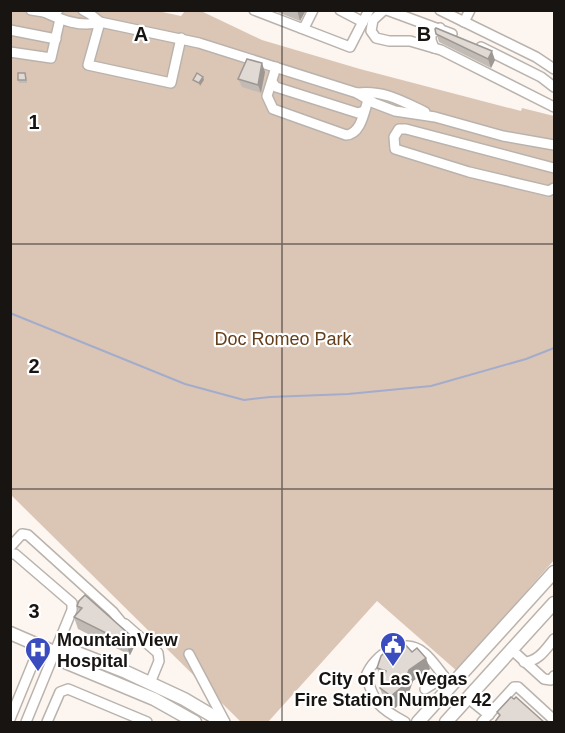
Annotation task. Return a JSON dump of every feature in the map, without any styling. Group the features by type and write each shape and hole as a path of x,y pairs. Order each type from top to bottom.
{"main road":[{"path":"418,723 449,682 555,572"},
{"path":"446,723 555,603"},
{"path":"10,633 54,652 65,662 154,699 195,723"},
{"path":"54,652 70,650 150,683 201,708 224,723"},
{"path":"449,682 468,698"}],"street":[{"path":"31,10 59,15 90,25 100,22"},
{"path":"83,10 100,22 181,38 357,93 368,100 403,112 435,117 503,136 555,145"},
{"path":"254,10 350,47 369,10"},
{"path":"301,28 305,26 313,10"},
{"path":"340,10 363,22"},
{"path":"459,37 440,28 385,10 373,21 372,31 376,38 389,41 410,41 434,48 555,107"},
{"path":"440,10 554,67"},
{"path":"464,22 470,10"},
{"path":"10,52 51,58 59,15"},
{"path":"100,22 88,64 171,83 181,38"},
{"path":"434,48 431,34 440,28"},
{"path":"10,30 56,39"},
{"path":"468,42 521,66 555,87"},
{"path":"276,67 267,96 273,109 279,113 346,135 357,131 368,100"},
{"path":"272,82 276,87 358,113 364,111"},
{"path":"357,93 372,91 389,95 435,117"},
{"path":"403,112 399,129 394,137 395,149 469,172 549,191 555,188"},
{"path":"399,129 555,168"},
{"path":"26,723 72,610 72,603 15,554 11,548 22,534 28,535 158,654 159,661 150,683"},
{"path":"524,662 531,662 537,658 555,639"},
{"path":"10,718 40,646"},
{"path":"405,723 388,714 376,702 366,676 370,665 387,651 398,647 418,649 426,654 449,682"},
{"path":"512,651 544,679 553,680"},
{"path":"189,654 224,723"},
{"path":"425,689 441,679 449,682"},
{"path":"482,723 514,687 518,687 555,720"},
{"path":"47,723 60,692 68,689 147,723"},
{"path":"468,698 489,715"}],"green space":[{"name":"Doc Romeo Park","path":"153,10 181,16 185,11 201,11 262,40 360,69 521,111 522,108 554,116 554,560 457,671 377,601 268,722 241,722 11,495 11,11"}],"building":[{"path":"436,28 492,51 488,59 436,34"},
{"path":"247,59 262,63 258,85 238,79"},
{"path":"18,73 25,73 26,80 18,80"},
{"path":"197,73 203,77 199,83 193,80"},
{"path":"85,595 130,635 126,643 74,617 82,608 77,606"},
{"path":"402,641 412,652 417,648 426,658 409,670 403,686 391,696 380,688 386,671 377,668 381,656 384,653 387,654 397,642"},
{"path":"511,697 514,699 516,697 545,723 494,723 500,715 497,712"}],"waterway":[{"path":"10,313 185,384 244,400 431,386 526,359 554,348"}],"place":[{"name":"City of Las Vegas Fire Station Number 42","path":"393,668"},
{"name":"MountainView Hospital","path":"38,673"}]}
